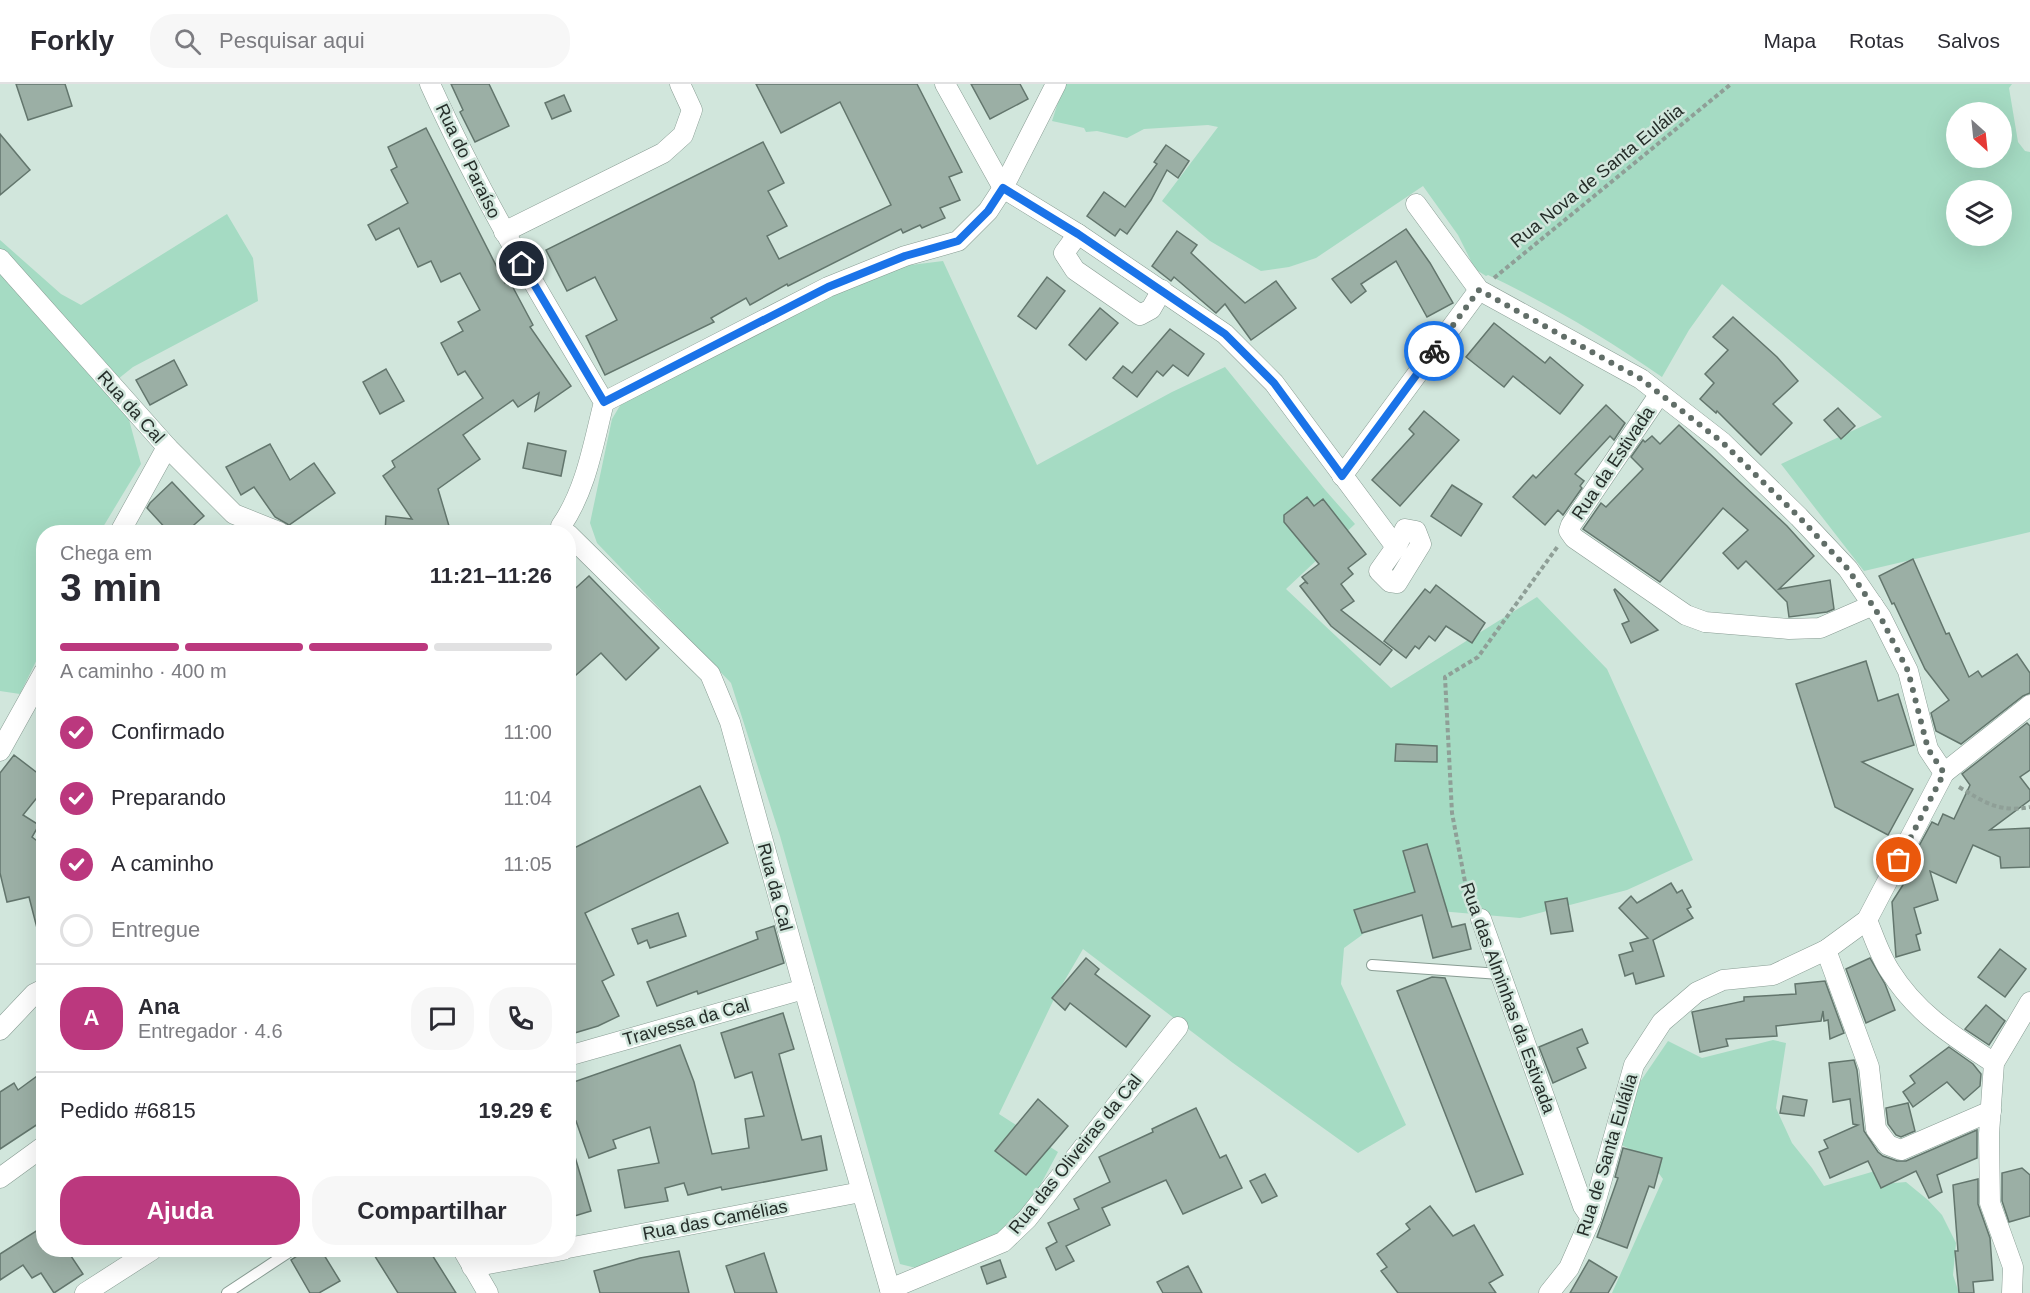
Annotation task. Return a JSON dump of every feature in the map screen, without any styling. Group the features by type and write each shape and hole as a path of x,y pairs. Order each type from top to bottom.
{"street":[{"name":"Rua do Paraíso","path":"430,84 487,201 604,402"},
{"path":"504,232 663,153 683,135 692,110 680,84"},
{"path":"945,84 1003,188 1078,234 1225,334 1274,383 1396,547"},
{"path":"564,525 584,481 604,402 828,287 905,256 958,241 988,211 1003,188 1056,84"},
{"path":"1416,204 1479,290 1641,379 1659,395"},
{"path":"1078,234 1064,253 1075,270 1140,315 1151,309 1162,290"},
{"name":"Rua da Cal","path":"0,259 167,447 234,514 262,525"},
{"path":"1342,476 1479,290"},
{"name":"Rua da Estivada","path":"1873,605 1820,628 1790,629 1705,622 1686,615 1574,538 1569,531 1659,395 1722,442 1848,569 1873,605 1908,671 1928,749 1944,773"},
{"path":"124,525 167,447"},
{"name":"Rua da Cal","path":"576,545 710,674 730,722 861,1192 891,1291"},
{"path":"0,751 36,686"},
{"name":"Rua de Santa Eulália","path":"1549,1293 1569,1268 1592,1218 1634,1065 1662,1022 1697,992 1723,980 1773,975 1826,950 1867,920 1944,773 2030,705"},
{"name":"Rua das Alminhas da Estivada","path":"1481,919 1583,1206 1592,1218"},
{"path":"1867,920 1888,969 1913,1004 1944,1030 1994,1063"},
{"path":"1826,950 1869,1067 1876,1129 1888,1145 1901,1150 1990,1112"},
{"name":"Travessa da Cal","path":"576,1054 804,989"},
{"path":"0,1030 36,992"},
{"path":"2012,1293 2013,1267 1990,1203 1990,1112 1994,1063 2029,1004"},
{"name":"Rua das Oliveiras da Cal","path":"891,1291 1003,1242 1027,1219 1178,1027"},
{"path":"0,1178 36,1152"},
{"name":"Rua das Camélias","path":"576,1246 861,1192"},
{"path":"86,1293 141,1257"},
{"path":"467,1257 488,1293"},
{"path":"472,1267 526,1257"}],"lane":[{"path":"1372,965 1500,974"},
{"path":"227,1293 281,1257"}],"path":[{"name":"Rua Nova de Santa Eulália","path":"1479,290 1731,84"},
{"name":"Rua das Alminhas da Estivada","path":"1481,919 1466,887 1452,813 1445,676 1478,657 1569,531"},
{"path":"1944,773 1958,786 1992,806 2015,810 2030,807"}],"green space":[{"path":"1064,84 2012,84 2009,88 2011,102 1946,102 1946,168 2012,168 2012,106 2018,142 2025,151 2030,152 2030,532 1864,571 1781,464 1882,417 1722,284 1689,330 1662,377 1577,322 1475,269 1458,235 1423,186 1316,258 1289,267 1261,271 1210,241 1162,201 1218,127 1208,125 1144,129 1127,138 1097,131 1086,132 1084,128 1052,121"},
{"path":"227,214 253,258 258,301 133,367 113,383 128,416 141,464 104,525 36,525 36,661 20,694 0,691 0,240 61,294 81,305"},
{"path":"943,261 1037,465 1172,392 1225,367 1355,524 1286,589 1391,688 1537,597 1607,669 1693,860 1627,890 1520,918 1382,906 1362,935 1344,948 1341,984 1406,1125 1358,1153 1233,1063 1083,949 1055,997 999,1114 1058,1152 1021,1221 1003,1232 916,1268 900,1264 780,836 731,683 597,543 590,523 612,419 624,399 887,268"},
{"path":"1773,1040 1786,1043 1776,1108 1792,1143 1824,1186 1875,1171 1882,1184 1906,1182 1928,1200 1942,1215 1956,1243 1953,1275 1959,1293 1612,1293 1663,1179 1649,1160 1620,1144 1640,1082 1668,1041 1702,1058"}],"building":[{"path":"16,84 65,84 72,106 28,120"},
{"path":"451,84 489,84 509,126 475,142 460,112 463,110"},
{"path":"756,84 917,84 962,172 949,177 960,200 940,208 945,218 922,228 920,225 903,233 901,229 788,286 787,284 750,305 746,298 711,318 714,322 605,375 586,336 617,320 595,277 567,291 546,250 763,142 784,183 768,191 787,226 767,236 779,259 891,205 840,102 781,133"},
{"path":"971,84 1020,84 1028,99 990,119"},
{"path":"564,95 571,111 552,119 545,103"},
{"path":"426,128 505,283 509,280 533,325 530,327 571,386 535,411 539,393 518,407 513,400 463,435 480,459 438,489 449,525 385,525 386,516 412,519 383,476 395,467 392,461 483,398 465,371 458,375 441,343 463,331 458,322 480,310 460,273 441,282 431,261 418,267 399,228 376,240 368,225 408,203 391,170 397,167 388,147"},
{"path":"0,134 30,170 0,195"},
{"path":"1166,145 1189,161 1178,178 1167,170 1151,200 1127,234 1120,229 1115,236 1087,216 1104,192 1125,207 1157,164 1154,162"},
{"path":"1406,229 1430,263 1453,303 1427,317 1396,261 1361,284 1366,291 1351,303 1332,279"},
{"path":"1177,231 1197,245 1191,253 1245,303 1276,281 1296,308 1251,340 1225,304 1216,313 1174,277 1171,281 1152,266"},
{"path":"1047,277 1065,291 1036,329 1018,316"},
{"path":"1100,308 1118,323 1086,360 1069,345"},
{"path":"1733,317 1777,357 1798,381 1773,404 1792,423 1761,455 1717,411 1716,413 1700,399 1714,383 1705,374 1728,350 1713,337"},
{"path":"1494,323 1545,363 1550,357 1583,385 1560,414 1513,376 1504,387 1466,357"},
{"path":"1170,329 1204,354 1188,376 1173,365 1163,376 1157,371 1137,397 1113,378 1123,366 1132,373"},
{"path":"174,360 187,385 150,405 136,380"},
{"path":"386,369 404,401 380,414 363,382"},
{"path":"1606,405 1625,423 1614,440 1610,436 1575,474 1584,481 1580,486 1582,488 1563,515 1558,510 1545,525 1513,497 1533,475 1536,478"},
{"path":"1838,408 1855,426 1841,439 1824,420"},
{"path":"1424,411 1459,440 1400,506 1372,480 1414,434 1409,429"},
{"path":"1679,425 1787,526 1814,556 1779,589 1830,580 1834,609 1789,617 1787,602 1746,561 1738,569 1723,553 1748,530 1723,508 1660,582 1583,529 1601,503 1606,507 1643,469 1631,457 1643,440 1645,442 1652,436 1660,444"},
{"path":"528,443 566,451 561,476 523,468"},
{"path":"270,444 290,480 314,463 335,493 289,525 275,517 254,487 241,495 226,467"},
{"path":"172,482 204,516 194,525 163,525 147,508"},
{"path":"1452,485 1482,504 1461,536 1431,516"},
{"path":"1307,497 1314,506 1323,499 1366,554 1348,568 1353,574 1341,584 1354,601 1341,610 1392,650 1380,665 1331,626 1300,586 1305,582 1308,584 1302,577 1319,564 1284,522 1284,515"},
{"path":"1913,559 1946,634 1949,633 1969,677 1978,671 1982,677 2017,654 2030,673 2030,693 1961,744 1936,731 1931,713 1949,700 1925,669 1879,576"},
{"path":"589,576 659,648 626,680 601,653 576,675 576,588"},
{"path":"1436,585 1485,623 1472,643 1446,626 1435,641 1429,636 1419,649 1415,646 1406,658 1384,641 1425,589 1430,593"},
{"path":"1615,589 1658,630 1631,643 1622,624 1629,621"},
{"path":"1866,661 1878,701 1898,694 1914,745 1862,762 1913,789 1888,835 1835,807 1796,684"},
{"path":"2027,723 2030,726 2030,770 2020,777 2030,790 2030,800 1990,830 2030,828 2030,867 2001,868 2000,857 1973,845 1956,883 1930,871 1938,900 1914,908 1921,933 1916,935 1920,950 1896,957 1892,902 1919,860 1913,857 1932,822 1938,825 1943,814 1954,819 1970,785 1962,774"},
{"path":"1396,744 1437,746 1437,762 1395,761"},
{"path":"14,755 36,772 36,799 23,815 36,823 36,830 32,837 36,840 36,924 29,897 7,902 0,873 0,773"},
{"path":"700,786 728,843 585,913 614,975 602,981 619,1016 576,1033 576,847"},
{"path":"1427,844 1452,927 1465,924 1471,949 1433,958 1422,915 1362,933 1354,910 1415,892 1403,851"},
{"path":"1671,883 1677,893 1682,890 1691,907 1687,909 1693,918 1653,940 1664,976 1636,984 1633,973 1625,976 1619,955 1633,951 1630,943 1648,938 1619,908 1631,896 1637,903"},
{"path":"1567,898 1573,931 1551,934 1545,902"},
{"path":"678,913 686,936 650,948 647,940 638,944 632,929"},
{"path":"774,926 784,963 657,1006 647,982 758,939 756,932"},
{"path":"2000,949 2026,969 2005,997 1978,977"},
{"path":"1086,958 1099,969 1095,974 1150,1016 1126,1047 1070,1003 1065,1010 1052,998"},
{"path":"1870,958 1885,984 1895,1010 1866,1023 1846,969"},
{"path":"1432,977 1445,978 1523,1174 1476,1192 1397,991"},
{"path":"1825,981 1844,1033 1830,1039 1828,1020 1824,1021 1823,1011 1821,1021 1776,1026 1777,1036 1726,1039 1728,1046 1700,1052 1692,1012 1744,1001 1744,997 1796,994 1795,984"},
{"path":"1986,1005 2005,1021 1989,1045 1965,1029"},
{"path":"783,1013 794,1049 779,1054 802,1140 821,1136 827,1170 722,1190 721,1187 688,1195 684,1183 665,1188 668,1201 625,1208 618,1170 659,1163 650,1127 613,1140 616,1148 589,1158 576,1121 576,1081 680,1045 694,1082 712,1154 749,1148 745,1119 764,1116 752,1072 735,1078 721,1033"},
{"path":"1582,1029 1588,1043 1577,1048 1586,1068 1553,1083 1539,1047"},
{"path":"1949,1047 1973,1064 1981,1074 1980,1086 1964,1100 1947,1082 1913,1107 1903,1092 1915,1083 1910,1076"},
{"path":"1854,1060 1864,1131 1883,1156 1897,1161 1906,1161 1977,1130 1977,1158 1937,1175 1942,1192 1929,1198 1916,1171 1881,1188 1868,1161 1830,1178 1819,1152 1828,1148 1824,1140 1858,1125 1853,1124 1850,1099 1833,1102 1829,1063"},
{"path":"36,1077 36,1125 0,1149 0,1092 14,1083 18,1090"},
{"path":"1783,1096 1807,1100 1804,1116 1780,1113"},
{"path":"1038,1099 1068,1126 1026,1175 995,1151"},
{"path":"1908,1103 1915,1131 1901,1137 1896,1135 1888,1124 1886,1108"},
{"path":"1196,1108 1220,1158 1226,1155 1242,1188 1183,1214 1166,1180 1102,1208 1110,1225 1066,1246 1074,1261 1056,1270 1046,1248 1057,1242 1048,1223 1079,1209 1074,1199 1110,1182 1099,1157 1153,1132 1152,1129"},
{"path":"1623,1148 1662,1158 1654,1188 1649,1186 1627,1248 1597,1237 1618,1178 1615,1177"},
{"path":"576,1160 591,1211 576,1216"},
{"path":"2022,1168 2030,1175 2030,1216 2009,1222 2002,1201 2002,1173"},
{"path":"1265,1174 1277,1196 1262,1203 1250,1181"},
{"path":"1978,1179 1978,1204 1990,1238 1993,1280 1973,1282 1974,1293 1959,1293 1953,1185"},
{"path":"1430,1206 1453,1236 1474,1225 1503,1275 1489,1283 1496,1293 1398,1293 1381,1271 1387,1267 1377,1254 1410,1229 1406,1224"},
{"path":"36,1231 36,1257 72,1257 83,1274 54,1293 41,1273 32,1278 23,1265 0,1280 0,1254"},
{"path":"679,1251 689,1293 600,1293 594,1271 640,1258"},
{"path":"764,1253 777,1293 735,1293 726,1266"},
{"path":"296,1257 325,1257 340,1281 319,1293 310,1293 291,1260"},
{"path":"375,1257 433,1257 456,1293 398,1293"},
{"path":"1000,1260 1006,1277 987,1284 981,1267"},
{"path":"1589,1260 1617,1277 1608,1293 1570,1293"},
{"path":"1188,1266 1202,1293 1163,1293 1157,1282"}],"way so far":[{"path":"1434,351 1479,290 1641,379 1722,442 1799,517 1848,569 1871,600 1908,671 1928,749 1944,773 1899,860"}],"route":[{"path":"522,264 604,402 828,287 905,256 958,241 988,211 1003,188 1078,234 1225,334 1274,383 1342,476 1434,351"}]}
